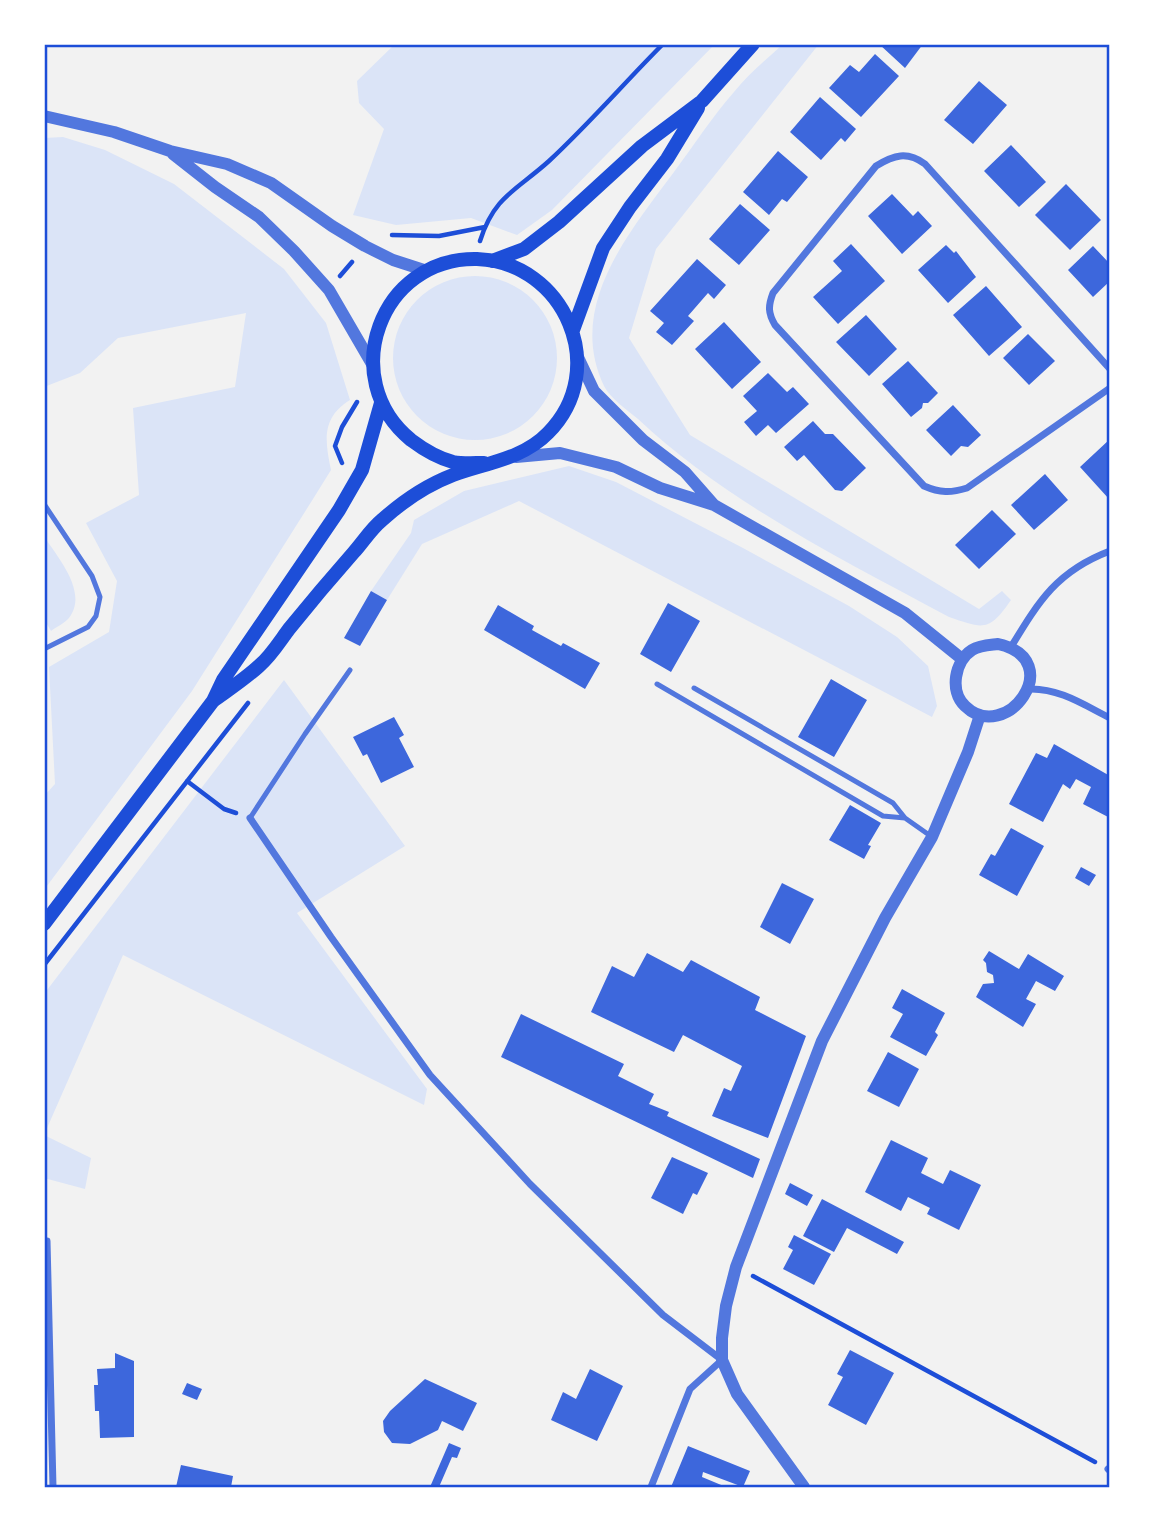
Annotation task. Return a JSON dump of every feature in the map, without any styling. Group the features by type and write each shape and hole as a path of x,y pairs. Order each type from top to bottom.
{"main road":[{"path":"573,330 603,248 667,159 702,101 753,44"},
{"path":"492,261 524,248 559,222 642,146 702,101"},
{"path":"213,701 261,665 380,522 430,485 484,463 512,457 531,447 548,433 562,416 571,397 578,355 573,330 564,310 550,292 533,277 514,267 475,259 450,262 426,271 408,284 392,301 381,320 374,342 372,364 374,384 381,402 398,429 423,450 452,462 484,463"},
{"path":"44,924 213,701 223,680 339,510 362,470 381,402"}],"street":[{"path":"44,116 114,132 170,151 227,164 271,183 365,246 393,260 426,271"},
{"path":"170,151 215,187 259,217 294,251 329,290 372,364"},
{"path":"1110,369 925,164 915,157 891,157 876,166 773,293 769,303 769,315 775,325 924,486 935,491 952,493 967,488 1110,388"},
{"path":"578,355 594,391 643,440 685,472 714,505"},
{"path":"512,457 561,453 616,467 660,488 714,505 905,613 962,659"},
{"path":"1011,647 1041,599 1070,571 1110,551"},
{"path":"985,645 1011,647 1021,654 1030,675 1029,689 1024,698 1005,712 980,715 968,709 959,700 956,688 956,675 962,659 985,645"},
{"path":"1029,689 1044,688 1110,718"},
{"path":"804,1487 737,1394 722,1360 726,1306 736,1267 822,1041 873,940 932,837 968,752 980,715"},
{"path":"250,818 430,1075 530,1185 653,1306 722,1360"},
{"path":"47,1241 53,1487"},
{"path":"651,1487 690,1389 722,1360"}],"lane":[{"path":"44,504 92,576 100,597 96,616 88,627 44,649"},
{"path":"250,818 350,670"},
{"path":"657,684 883,816 905,818"},
{"path":"694,688 893,803 905,818 932,837"}],"path":[{"path":"485,227 503,197 548,161 663,44"},
{"path":"44,965 253,696"},
{"path":"187,781 224,809"},
{"path":"736,1267 1109,1470"}],"shaded area":[{"path":"395,44 715,44 552,210 517,235 471,218 396,225 353,215 384,129 359,103 357,81"},
{"path":"783,44 819,44 656,249 629,338 690,435 979,609 1002,591 1011,600 991,623 970,624 949,617 787,528 709,477 619,404 604,386 594,356 593,327 598,299 622,245 718,111 745,79"},
{"path":"63,137 105,150 174,184 284,269 326,323 350,400 334,414 330,422 327,449 331,470 313,499 192,691 44,890 44,796 55,784 49,667 109,632 117,581 86,523 139,495 133,408 235,387 246,313 118,338 80,373 44,387 44,138"},
{"path":"475,276 506,283 533,300 550,327 557,358 550,389 533,416 506,433 475,440 444,433 417,416 400,389 393,358 400,327 417,300 444,283"},
{"path":"569,466 616,482 743,548 849,606 897,637 928,666 937,706 932,717 519,501 422,544 387,600 371,591 411,533 414,520 464,491"},
{"path":"44,536 69,575 75,597 69,618 51,631 44,619"},
{"path":"284,680 405,846 297,913 427,1089 424,1105 123,955 44,1135 44,994"},
{"path":"44,1135 91,1158 85,1189 44,1178"}],"building":[{"path":"879,44 923,44 905,68"},
{"path":"875,54 899,76 861,117 829,88 850,65 859,72"},
{"path":"979,81 1007,105 973,144 944,120"},
{"path":"820,97 856,129 845,142 841,138 821,160 790,132"},
{"path":"1011,145 1046,182 1019,207 984,171"},
{"path":"778,151 808,177 787,202 782,199 769,215 743,192"},
{"path":"1066,184 1101,220 1070,250 1035,215"},
{"path":"892,194 913,216 918,211 932,226 902,254 868,216"},
{"path":"740,204 770,230 739,265 709,239"},
{"path":"851,244 885,281 838,324 813,297 842,271 833,261"},
{"path":"946,245 954,253 956,251 976,277 948,303 918,270"},
{"path":"1093,246 1110,264 1110,281 1093,297 1068,270"},
{"path":"697,259 726,285 714,299 708,293 688,316 694,321 672,345 656,332 664,323 650,311"},
{"path":"986,286 1022,327 989,356 953,315"},
{"path":"866,315 897,349 869,376 836,342"},
{"path":"724,322 761,362 732,389 695,349"},
{"path":"1028,334 1055,361 1029,385 1003,358"},
{"path":"908,361 938,393 928,403 923,403 922,408 911,417 882,384"},
{"path":"768,373 787,392 793,387 809,404 776,433 768,425 756,436 744,422 757,411 743,396"},
{"path":"953,405 981,435 968,447 961,446 951,456 926,430"},
{"path":"813,421 825,434 833,434 866,468 842,491 835,490 804,455 797,461 784,447"},
{"path":"1110,439 1110,498 1109,499 1080,467"},
{"path":"1045,474 1068,500 1034,530 1011,505"},
{"path":"992,510 1016,534 979,569 955,545"},
{"path":"371,591 387,600 360,646 344,638"},
{"path":"668,603 700,621 671,672 640,654"},
{"path":"498,605 534,626 532,630 600,663 585,689 484,630"},
{"path":"831,679 867,700 834,757 798,737"},
{"path":"394,717 404,735 399,738 414,767 381,783 367,754 363,756 353,737"},
{"path":"1054,744 1110,776 1110,818 1083,804 1091,787 1076,779 1070,789 1063,784 1043,822 1009,804 1036,753 1047,758"},
{"path":"850,805 881,823 868,845 871,846 864,859 829,840"},
{"path":"1011,828 1044,846 1017,896 979,875 991,854 995,856"},
{"path":"1081,867 1096,875 1089,886 1075,878"},
{"path":"782,883 814,899 790,944 760,927"},
{"path":"989,951 1019,969 1028,954 1064,976 1055,991 1036,981 1026,999 1036,1004 1023,1027 976,997 983,984 994,983 993,975 987,972 983,960"},
{"path":"647,953 683,972 691,960 760,997 755,1010 806,1036 768,1138 712,1116 724,1088 731,1091 742,1066 683,1035 674,1052 591,1012 612,966 634,977"},
{"path":"902,989 945,1013 935,1032 938,1035 926,1056 890,1037 903,1014 892,1008"},
{"path":"521,1014 624,1064 618,1076 654,1094 649,1104 669,1112 667,1116 760,1159 753,1178 501,1057"},
{"path":"888,1052 919,1069 899,1107 867,1091"},
{"path":"891,1140 928,1158 921,1173 943,1184 950,1170 981,1185 959,1230 927,1214 930,1208 908,1197 901,1211 865,1192"},
{"path":"672,1157 708,1173 697,1195 693,1193 683,1214 651,1198"},
{"path":"790,1183 813,1195 807,1206 785,1194"},
{"path":"822,1199 904,1242 897,1254 847,1228 834,1252 803,1236"},
{"path":"794,1235 831,1254 814,1285 783,1269 793,1250 788,1247"},
{"path":"850,1350 894,1373 866,1425 828,1405 843,1377 837,1374"},
{"path":"115,1353 134,1361 134,1437 100,1438 94,1385 98,1385 97,1369 115,1368"},
{"path":"590,1369 623,1386 597,1441 551,1420 563,1392 576,1399"},
{"path":"425,1379 477,1403 463,1431 442,1421 438,1430 410,1444 392,1443 384,1432 383,1421 390,1411"},
{"path":"187,1383 202,1389 197,1400 182,1394"},
{"path":"449,1443 461,1448 457,1458 452,1457 439,1487 430,1487"},
{"path":"688,1446 750,1471 743,1487 703,1472 702,1477 726,1487 671,1487"},
{"path":"181,1465 233,1476 231,1487 176,1487"}]}
